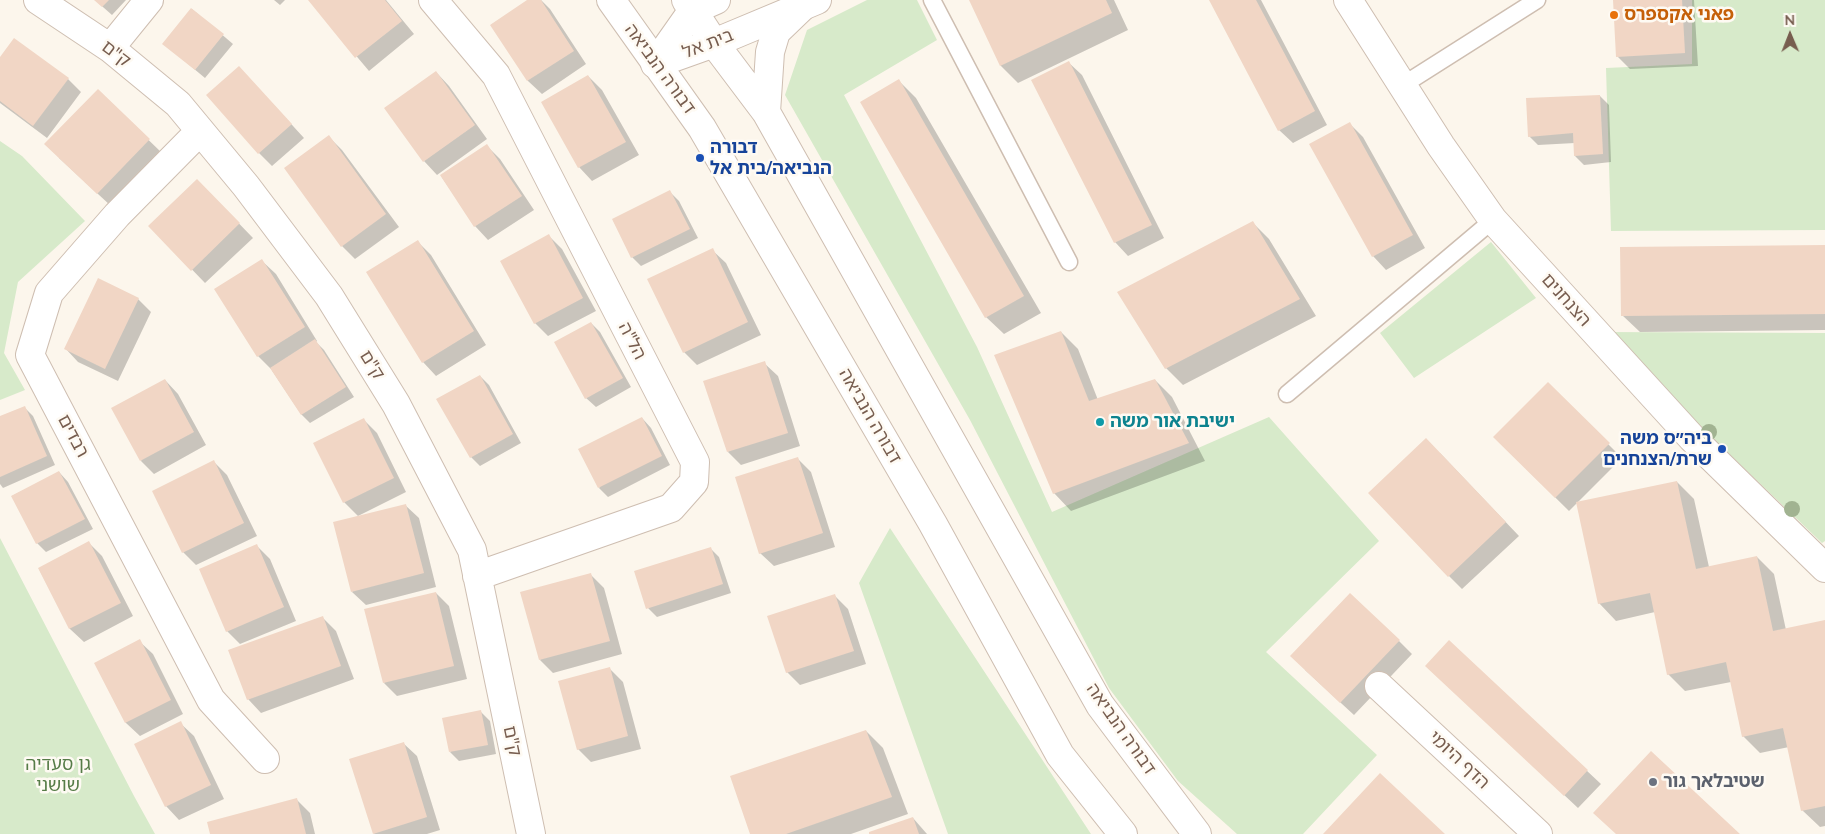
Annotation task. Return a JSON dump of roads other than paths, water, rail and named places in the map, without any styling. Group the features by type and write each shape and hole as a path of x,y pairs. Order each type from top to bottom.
{"street":[{"name":"ק\"ם","path":"38,0 110,48 178,104 246,186 329,296 396,404 472,550 531,834"},
{"path":"110,48 149,0"},
{"name":"הל\"ה","path":"433,0 496,75 694,462 694,482 671,508 477,576"},
{"name":"דבורה הנביאה","path":"611,0 712,145 933,524 1060,756 1123,834"},
{"name":"הצנחנים","path":"1348,0 1441,146 1494,220 1692,438 1825,568"},
{"name":"דבורה הנביאה","path":"698,3 714,43 766,112 1100,704 1198,834"},
{"name":"בית אל","path":"655,64 698,3"},
{"path":"766,112 770,52 776,32 809,4"},
{"name":"בית אל","path":"655,64 714,43 809,4"},
{"name":"רבדים","path":"200,132 117,215 49,293 30,355 210,700 264,759"},
{"name":"הדף היומי","path":"1379,686 1538,834"}],"lane":[{"path":"932,0 1068,262"},
{"path":"1403,85 1537,0"},
{"path":"1287,394 1494,220"}],"place":[{"name":"פאני אקספרס","path":"1614,15"},
{"name":"דבורה הנביאה/בית אל","path":"700,158"},
{"name":"ישיבת אור משה","path":"1100,422"},
{"name":"ביה״ס משה שרת/הצנחנים","path":"1722,449"},
{"name":"שטיבלאך גור","path":"1653,782"}],"park label":[{"name":"גן סעדיה שושני","path":"58,775"}]}
